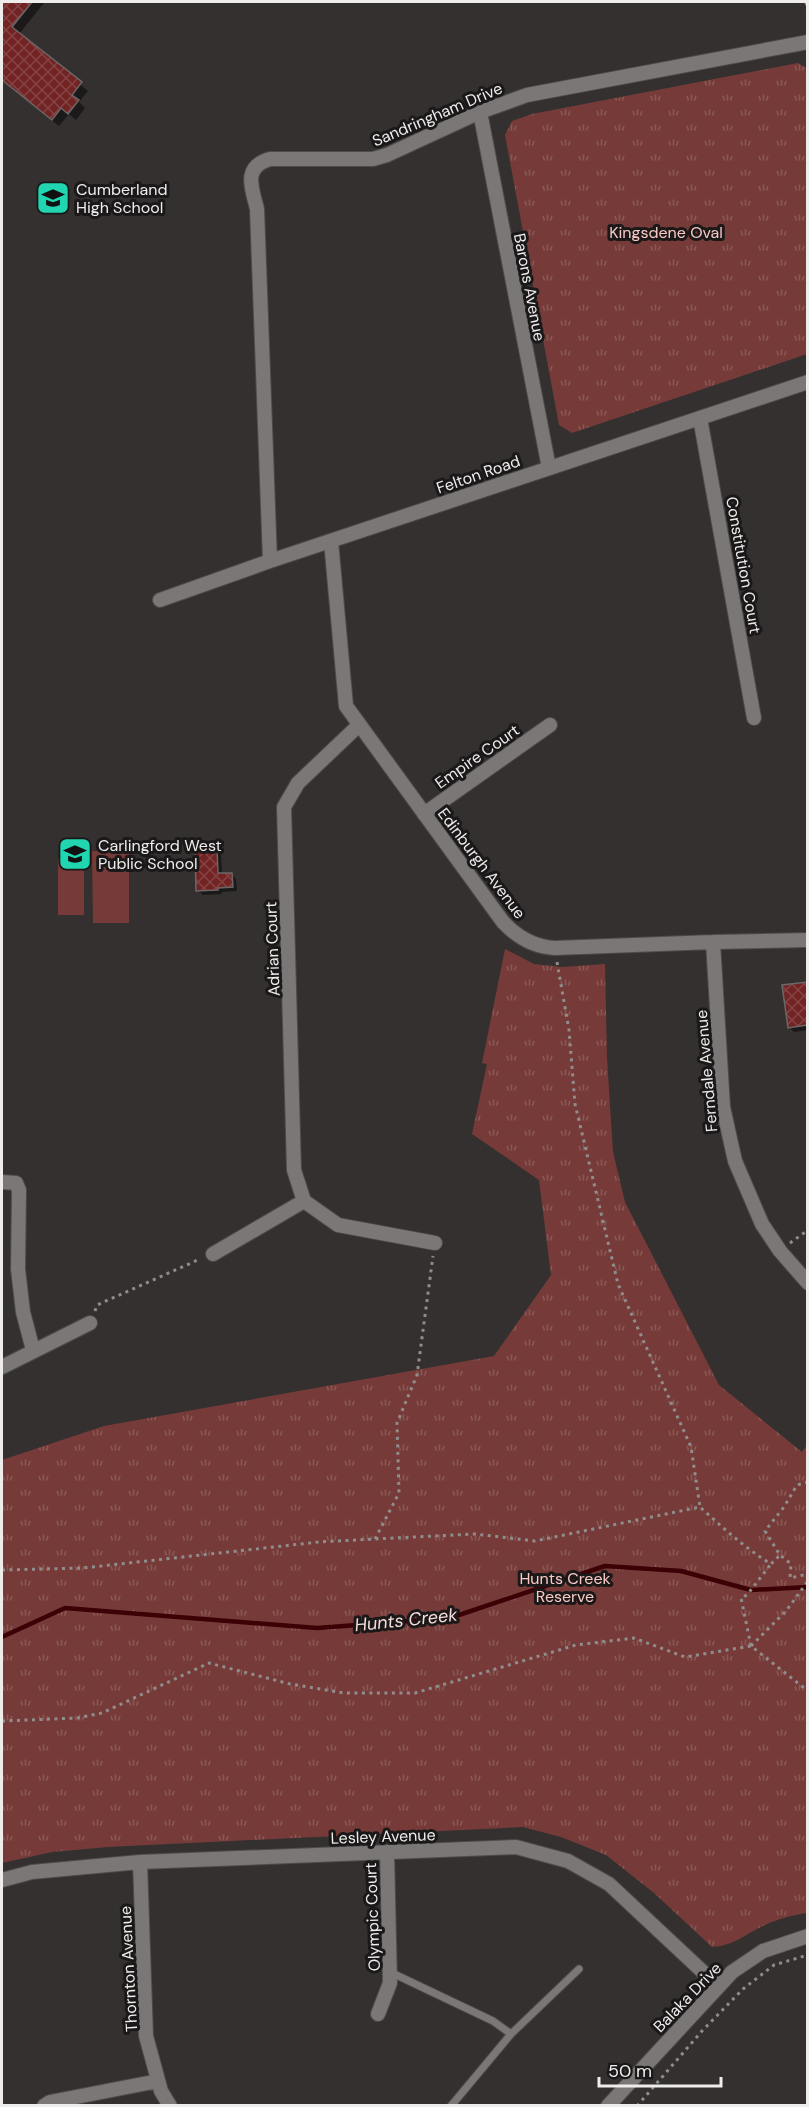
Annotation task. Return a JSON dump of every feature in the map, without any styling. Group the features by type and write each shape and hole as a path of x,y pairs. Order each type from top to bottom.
{"street":[{"name":"Sandringham Drive","path":"270,561 257,209 250,180 251,173 261,162 270,159 373,159 387,155 480,112 527,95 807,42"},
{"name":"Barons Avenue","path":"480,112 549,468"},
{"name":"Felton Road","path":"160,600 270,561 807,382"},
{"name":"Constitution Court","path":"700,418 754,718"},
{"name":"Edinburgh Avenue","path":"332,541 346,706 512,932 537,945 555,948 807,940"},
{"name":"Adrian Court","path":"304,1201 294,1170 284,807 298,783 359,725"},
{"name":"Empire Court","path":"424,814 550,725"},
{"name":"Ferndale Avenue","path":"713,942 723,1107 727,1133 747,1194 762,1224 780,1251 807,1283"},
{"path":"2,1182 16,1183 19,1190 18,1269 23,1312 33,1350"},
{"path":"213,1254 304,1201 338,1225 435,1243"},
{"path":"2,1367 90,1323"},
{"name":"Lesley Avenue","path":"2,1880 32,1872 140,1862 516,1847 568,1861 609,1884 718,1986"},
{"name":"Olympic Court","path":"378,2014 390,1983 387,1852"},
{"name":"Thornton Avenue","path":"140,1862 146,2036 161,2091 170,2106"},
{"name":"Balaka Drive","path":"608,2106 732,1972 763,1951 807,1936"},
{"path":"44,2106 50,2102 158,2080"}],"lane":[{"path":"451,2106 511,2034 579,1969"},
{"path":"390,1972 493,2021 511,2034"}],"path":[{"path":"806,2 807,14"},
{"path":"555,948 569,1030 575,1104 618,1284 691,1447 700,1507 745,1548 771,1564"},
{"path":"780,1251 807,1230"},
{"path":"374,1539 399,1493 397,1423 417,1374 435,1243"},
{"path":"90,1323 97,1305 213,1254"},
{"path":"807,1482 797,1485 784,1507 765,1531 780,1555 791,1564 790,1578 807,1574"},
{"path":"2,1570 83,1568 319,1542 374,1539 475,1534 535,1541 700,1507"},
{"path":"780,1555 747,1595 741,1598 751,1646 807,1691"},
{"path":"2,1720 77,1718 102,1713 209,1663 290,1684 344,1693 415,1693 576,1645 634,1638 684,1657 751,1646 786,1611 807,1581"},
{"path":"637,2106 702,2031 743,1989 774,1965 807,1955"}],"green space":[{"name":"Kingsdene Oval","path":"798,63 808,69 807,354 572,433 559,425 505,135 512,121 532,114"},
{"path":"92,851 129,851 129,923 93,923"},
{"path":"58,859 84,859 84,915 58,915"},
{"name":"Hunts Creek Reserve","path":"505,949 534,964 562,967 605,964 607,1058 613,1152 625,1202 719,1385 802,1452 807,1445 807,1913 775,1921 734,1942 712,1947 654,1893 606,1855 561,1837 523,1827 108,1847 52,1852 2,1863 2,1460 104,1426 494,1356 551,1275 539,1180 472,1134 487,1064 482,1063"}],"building":[{"path":"2,2 32,2 12,27 82,82 72,95 79,100 68,114 61,108 52,120 2,80"},
{"path":"217,848 218,873 232,873 233,887 196,891 195,849"},
{"path":"807,982 807,1025 788,1028 782,985"}],"waterway":[{"name":"Hunts Creek","path":"2,1637 65,1608 317,1628 450,1618 605,1566 681,1571 751,1590 808,1587"}],"place":[{"name":"Cumberland High School","path":"53,198"},
{"name":"Carlingford West Public School","path":"75,854"}]}
